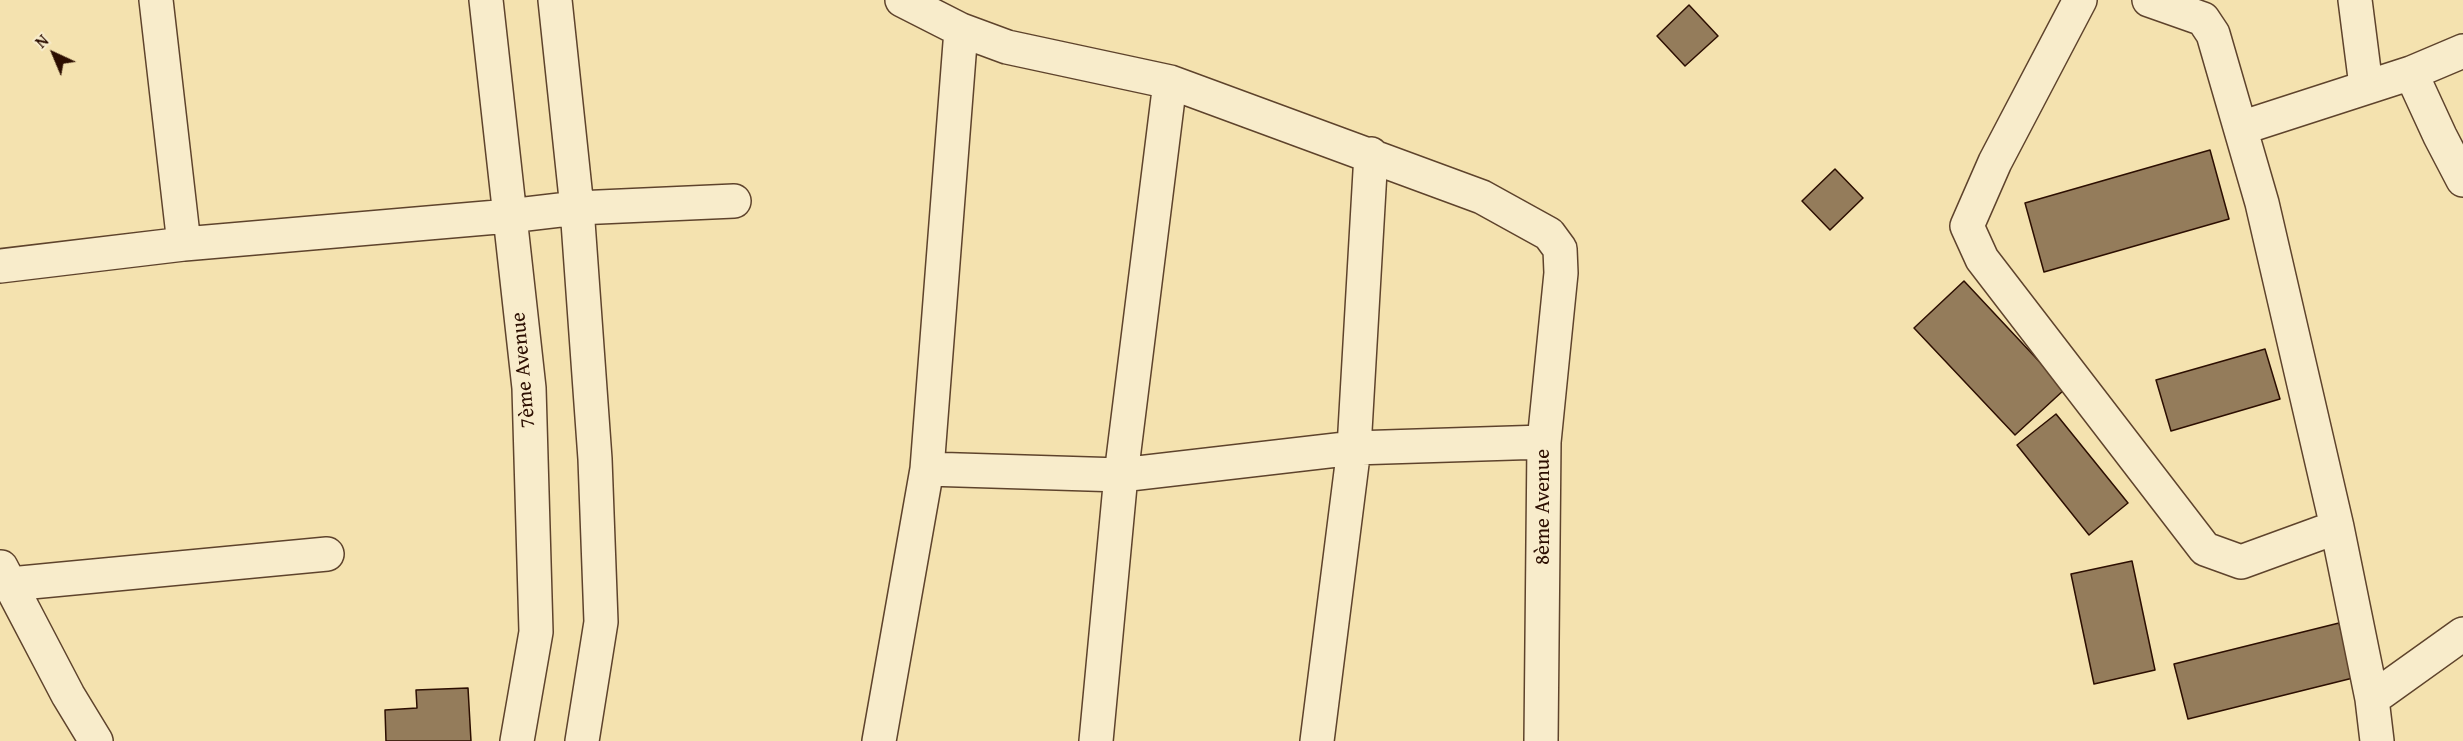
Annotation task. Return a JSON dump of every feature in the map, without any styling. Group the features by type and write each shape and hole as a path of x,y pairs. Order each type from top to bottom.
{"street":[{"path":"156,0 184,244"},
{"name":"7ème Avenue","path":"486,0 529,388 536,632 517,741"},
{"path":"555,0 577,208 595,459 601,622 582,741"},
{"name":"8ème Avenue","path":"902,0 962,30 1006,47 1170,82 1371,154 1482,196 1549,234 1560,249 1561,273 1544,442 1541,741"},
{"path":"2080,0 1995,162 1967,226 1982,259 2205,549 2241,562 2337,527"},
{"path":"2149,0 2203,19 2209,27 2241,128 2262,203 2337,527 2372,699 2377,741"},
{"path":"2355,0 2366,86"},
{"path":"879,741 927,469 962,30"},
{"path":"2241,128 2411,73 2463,51"},
{"path":"2411,73 2463,180"},
{"path":"1096,741 1121,475 1170,82"},
{"path":"1317,741 1354,447 1371,154"},
{"path":"0,266 184,244 577,208 734,201"},
{"path":"927,469 1121,475 1354,447 1544,442"},
{"path":"96,741 68,695 5,575 327,554"},
{"path":"2372,699 2463,634"}],"building":[{"path":"1689,5 1718,36 1685,66 1657,36"},
{"path":"2210,150 2229,219 2044,272 2025,203"},
{"path":"1835,169 1863,198 1830,230 1802,201"},
{"path":"1964,281 2065,389 2015,435 1914,328"},
{"path":"2265,349 2280,399 2171,431 2156,380"},
{"path":"2056,414 2128,503 2089,535 2017,445"},
{"path":"2132,561 2155,670 2094,684 2071,574"},
{"path":"2339,623 2353,678 2188,719 2174,664"},
{"path":"468,688 471,741 386,741 385,710 417,708 416,690"}]}
